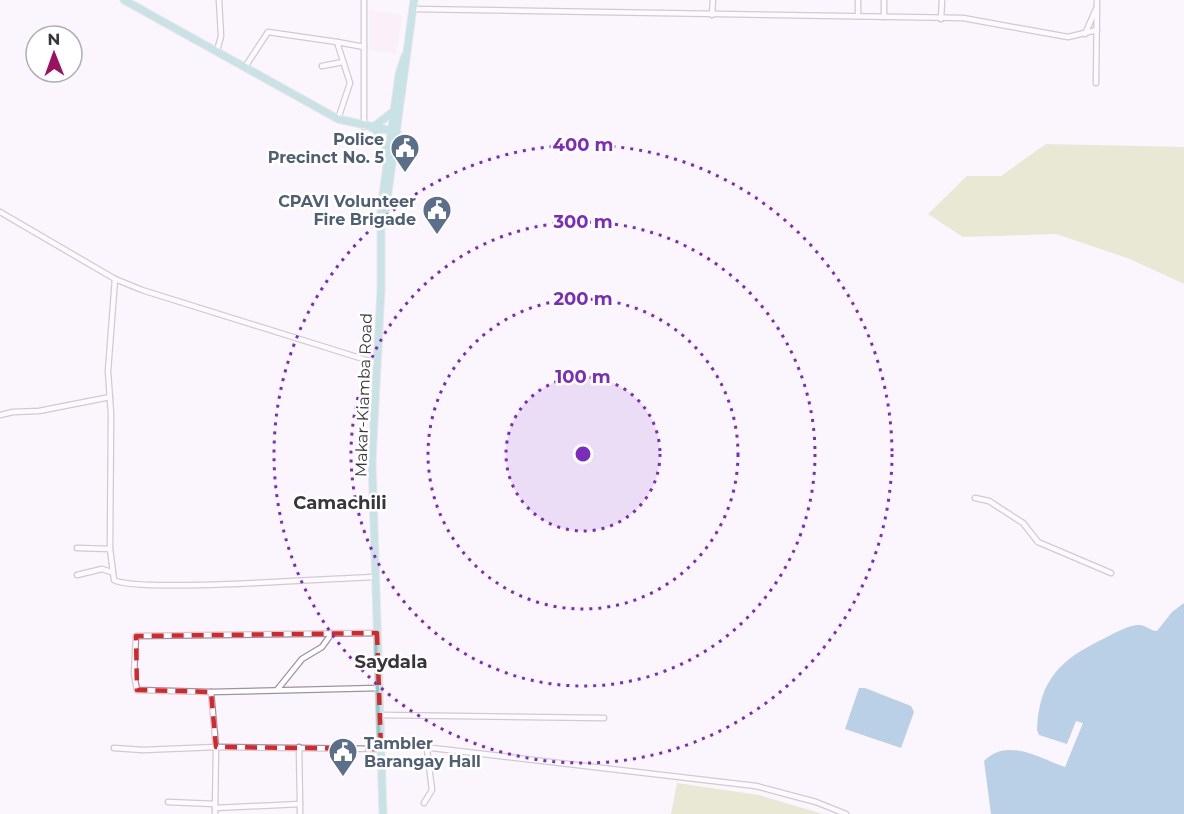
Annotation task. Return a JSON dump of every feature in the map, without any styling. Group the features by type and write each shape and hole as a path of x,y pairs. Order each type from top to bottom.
{"main road":[{"path":"124,0 338,119 363,127 394,131"},
{"name":"Makar-Kiamba Road","path":"383,814 372,461 382,230 414,0"},
{"name":"Makar-Kiamba Road","path":"382,230 381,210 388,152 394,131 399,74 405,56"},
{"path":"374,128 394,111"},
{"path":"374,128 388,152"}],"street":[{"path":"217,51 221,36 219,0"},
{"path":"363,127 364,0"},
{"path":"712,15 713,0"},
{"path":"858,0 858,16"},
{"path":"884,0 884,17"},
{"path":"941,19 942,0"},
{"path":"1096,83 1097,0"},
{"path":"1085,34 1097,8"},
{"path":"413,9 971,20 1059,37 1097,30"},
{"path":"245,68 268,32 364,47"},
{"path":"337,42 350,83 338,119"},
{"path":"322,66 343,62"},
{"path":"0,212 115,279 142,290 376,363"},
{"path":"115,279 108,371 110,549 111,572 114,580 128,585 375,577"},
{"path":"0,415 39,411 110,397"},
{"path":"975,498 989,501 1023,523 1038,542 1111,573"},
{"path":"76,548 110,549"},
{"path":"77,575 102,569 111,572"},
{"path":"277,690 302,659 322,647 332,633"},
{"path":"377,633 136,636 134,674 137,690 212,692 379,688"},
{"path":"212,692 216,747 215,809"},
{"path":"381,715 604,718"},
{"path":"114,748 143,750 381,745 427,749 756,786 816,802 846,814"},
{"path":"299,747 300,814"},
{"path":"424,803 432,790 427,749"},
{"path":"168,802 215,809 300,804"}],"highlighted area":[{"path":"377,633 381,749 216,747 211,692 137,690 136,636"}],"shaded area":[{"path":"369,10 403,15 396,54 369,50"}],"green space":[{"path":"1046,144 1184,147 1184,284 1130,259 1056,234 963,237 928,214 967,176 1001,176"},
{"path":"677,783 759,795 823,814 671,814"}],"water":[{"path":"1184,603 1184,814 991,814 984,761 993,754 1013,750 1065,767 1083,723 1076,721 1067,744 1039,735 1037,730 1042,697 1055,673 1076,654 1131,626 1140,625 1157,631 1172,612"},
{"path":"859,688 865,688 911,706 914,712 901,748 845,729"}],"place":[{"name":"Police Precinct No. 5","path":"405,174"},
{"name":"CPAVI Volunteer Fire Brigade","path":"437,236"},
{"name":"Tambler Barangay Hall","path":"343,778"}],"district":[{"name":"Camachili","path":"340,503"},
{"name":"Saydala","path":"391,662"}]}
